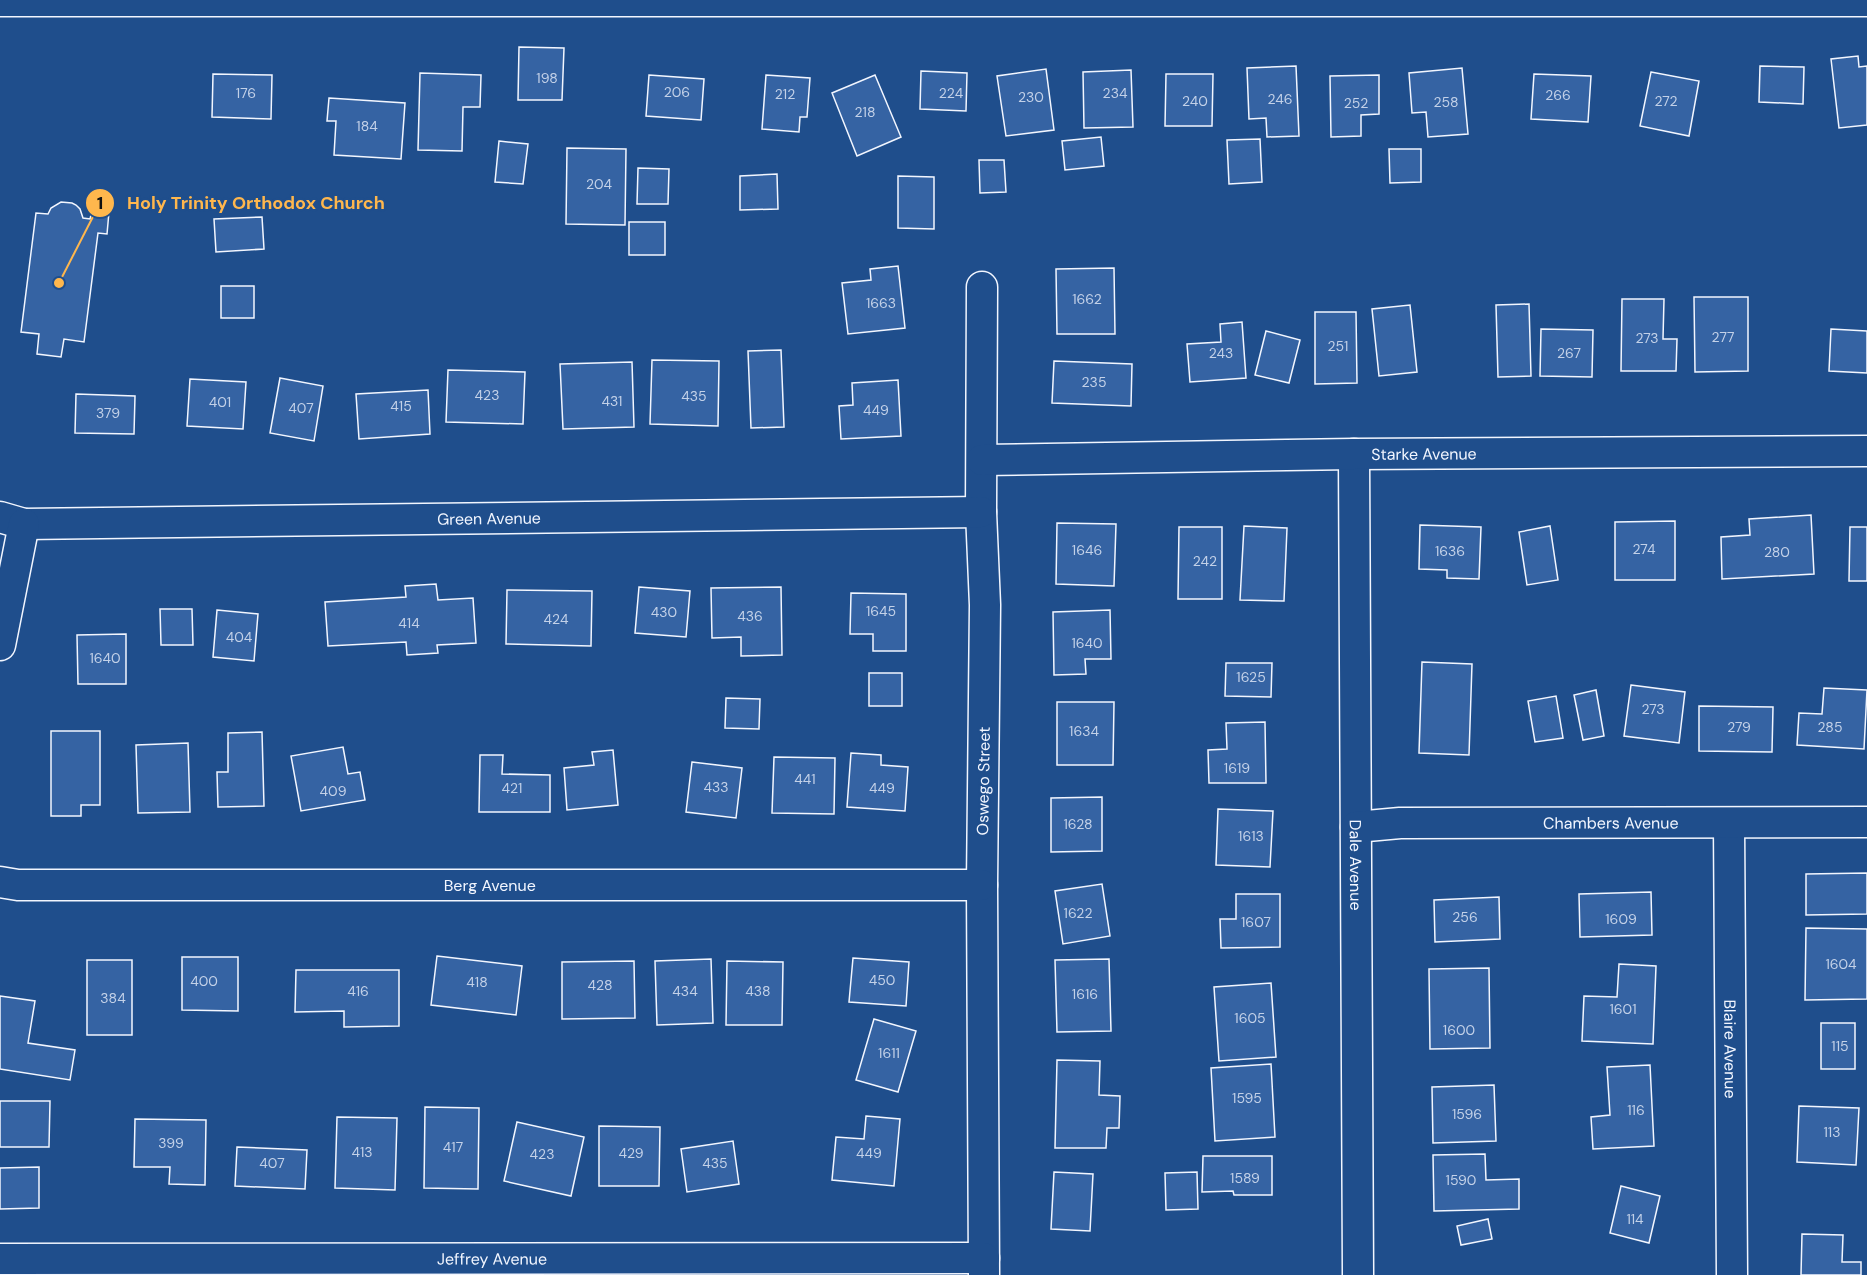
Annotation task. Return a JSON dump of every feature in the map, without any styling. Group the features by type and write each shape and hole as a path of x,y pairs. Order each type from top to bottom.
{"street":[{"path":"0,1 1867,1"},
{"name":"Oswego Street","path":"982,287 981,512 985,605 982,885 984,1266"},
{"name":"Starke Avenue","path":"982,460 1354,454 1867,451"},
{"name":"Dale Avenue","path":"1354,454 1358,1275"},
{"name":"Green Avenue","path":"12,521 981,512"},
{"path":"0,645 12,521"},
{"name":"Chambers Avenue","path":"1356,826 1400,823 1867,822"},
{"name":"Blaire Avenue","path":"1729,823 1732,1275"},
{"name":"Berg Avenue","path":"0,882 18,885 982,885"},
{"name":"Jeffrey Avenue","path":"0,1258 984,1266"}],"building":[{"path":"519,47 564,48 562,100 518,100"},
{"path":"1858,56 1859,67 1867,66 1867,125 1839,128 1831,59"},
{"path":"1296,66 1299,136 1267,137 1266,118 1249,119 1247,68"},
{"path":"1760,66 1804,67 1803,104 1759,102"},
{"path":"1462,68 1468,134 1428,137 1426,112 1412,113 1409,73"},
{"path":"1046,69 1054,130 1006,136 997,76"},
{"path":"1131,70 1133,127 1084,128 1083,72"},
{"path":"921,71 967,73 966,111 920,109"},
{"path":"1651,72 1699,81 1689,136 1640,126"},
{"path":"420,73 481,75 480,107 463,107 462,151 418,150"},
{"path":"213,74 272,75 271,119 212,117"},
{"path":"1166,74 1213,74 1212,126 1165,126"},
{"path":"1534,74 1591,76 1588,122 1531,119"},
{"path":"649,75 704,79 701,120 646,116"},
{"path":"766,75 810,78 807,117 800,117 799,132 762,129"},
{"path":"875,75 901,137 857,156 832,93"},
{"path":"1379,75 1379,114 1361,115 1361,136 1331,137 1330,76"},
{"path":"329,98 405,103 401,159 334,155 336,121 327,121"},
{"path":"1101,137 1104,166 1065,170 1062,141"},
{"path":"1260,139 1262,182 1229,184 1227,140"},
{"path":"499,141 528,144 523,184 495,182"},
{"path":"567,148 626,149 625,225 566,224"},
{"path":"1389,149 1421,149 1421,182 1390,183"},
{"path":"979,160 1004,160 1006,192 980,193"},
{"path":"638,168 669,169 668,204 637,204"},
{"path":"777,174 778,209 740,210 740,176"},
{"path":"898,176 934,177 934,229 898,228"},
{"path":"61,202 76,205 83,218 90,219 92,211 109,212 107,234 98,233 84,342 64,339 61,357 37,354 39,334 21,332 36,213 48,214 51,208"},
{"path":"262,217 264,249 216,252 214,219"},
{"path":"629,222 665,222 665,255 629,255"},
{"path":"898,266 905,328 848,334 842,283 871,280 870,269"},
{"path":"1114,268 1115,334 1057,334 1056,269"},
{"path":"221,286 254,286 254,318 221,318"},
{"path":"1694,297 1748,297 1748,371 1695,372"},
{"path":"1622,299 1664,299 1663,339 1677,339 1676,371 1621,371"},
{"path":"1529,304 1531,376 1498,377 1496,305"},
{"path":"1410,305 1417,372 1379,376 1372,309"},
{"path":"1315,312 1356,312 1357,383 1315,384"},
{"path":"1242,322 1246,378 1190,382 1187,344 1221,342 1220,324"},
{"path":"1541,329 1593,330 1592,377 1540,376"},
{"path":"1831,329 1867,331 1867,373 1829,371"},
{"path":"1266,331 1300,340 1289,383 1255,375"},
{"path":"781,350 784,427 751,428 748,351"},
{"path":"652,360 719,361 718,426 650,424"},
{"path":"1054,361 1132,364 1131,406 1052,403"},
{"path":"632,362 634,427 563,429 560,364"},
{"path":"448,370 525,372 523,424 446,422"},
{"path":"280,378 323,386 314,441 270,433"},
{"path":"190,379 246,382 243,429 187,426"},
{"path":"898,380 901,436 841,439 839,406 853,405 852,383"},
{"path":"428,390 430,434 359,439 356,394"},
{"path":"76,394 135,396 134,434 75,433"},
{"path":"1811,515 1814,574 1722,579 1721,537 1750,535 1749,519"},
{"path":"1675,521 1675,580 1615,580 1615,522"},
{"path":"1057,523 1116,524 1114,586 1056,584"},
{"path":"1420,525 1481,527 1479,579 1447,578 1447,570 1419,569"},
{"path":"1244,526 1287,528 1284,601 1240,600"},
{"path":"1550,526 1558,580 1527,585 1519,532"},
{"path":"1179,527 1222,527 1222,599 1178,599"},
{"path":"1850,527 1867,527 1867,581 1849,581"},
{"path":"436,584 438,600 473,598 476,643 437,645 438,653 407,655 406,642 328,646 325,602 406,597 405,586"},
{"path":"639,587 690,591 686,637 635,633"},
{"path":"781,587 782,655 741,656 741,637 712,638 711,588"},
{"path":"507,590 592,591 591,646 506,644"},
{"path":"851,593 906,594 906,651 873,651 873,634 850,634"},
{"path":"160,609 192,609 193,645 161,645"},
{"path":"217,610 258,614 254,661 213,657"},
{"path":"1110,610 1111,659 1085,659 1086,674 1054,675 1053,612"},
{"path":"126,634 126,684 78,684 77,635"},
{"path":"1422,662 1472,664 1469,755 1419,753"},
{"path":"1226,663 1272,663 1271,697 1225,696"},
{"path":"869,673 902,673 902,706 869,706"},
{"path":"1631,685 1685,692 1679,743 1624,736"},
{"path":"1824,688 1867,690 1864,749 1797,745 1799,713 1822,714"},
{"path":"1596,690 1604,736 1583,740 1574,695"},
{"path":"1556,696 1563,738 1535,742 1528,701"},
{"path":"726,698 760,699 759,729 725,728"},
{"path":"1057,702 1114,702 1113,765 1057,765"},
{"path":"1699,706 1773,707 1772,752 1699,751"},
{"path":"1265,722 1266,783 1209,783 1208,750 1227,749 1226,723"},
{"path":"51,731 100,731 100,805 81,805 81,816 51,816"},
{"path":"262,732 264,806 218,807 217,772 228,772 228,733"},
{"path":"188,743 190,812 138,813 136,745"},
{"path":"343,747 348,774 360,772 365,800 301,811 291,756"},
{"path":"613,750 618,805 567,810 564,768 594,765 592,752"},
{"path":"851,753 881,755 881,765 908,767 905,811 847,807"},
{"path":"480,755 503,755 502,774 550,775 550,812 479,812"},
{"path":"774,757 835,758 834,814 772,813"},
{"path":"692,762 742,768 736,818 686,812"},
{"path":"1102,797 1102,851 1051,852 1051,798"},
{"path":"1218,809 1273,811 1270,867 1216,865"},
{"path":"1867,873 1867,914 1806,915 1806,874"},
{"path":"1102,884 1110,936 1063,944 1055,891"},
{"path":"1651,892 1652,935 1580,937 1579,894"},
{"path":"1236,894 1280,894 1280,947 1221,948 1220,919 1236,919"},
{"path":"1499,897 1500,939 1435,942 1434,900"},
{"path":"1806,928 1867,929 1867,999 1805,1000"},
{"path":"437,956 522,966 516,1015 431,1005"},
{"path":"182,957 238,957 238,1011 182,1010"},
{"path":"853,958 909,962 906,1006 849,1002"},
{"path":"711,959 713,1023 657,1025 655,961"},
{"path":"1109,959 1111,1031 1057,1032 1055,960"},
{"path":"87,960 132,960 132,1035 87,1035"},
{"path":"634,961 635,1018 562,1019 562,962"},
{"path":"727,961 783,962 782,1025 726,1025"},
{"path":"1619,964 1656,966 1653,1044 1582,1041 1584,996 1617,997"},
{"path":"1489,968 1490,1048 1430,1049 1429,969"},
{"path":"296,970 399,970 399,1026 344,1027 344,1011 295,1012"},
{"path":"1271,983 1276,1057 1219,1061 1214,987"},
{"path":"0,996 35,1001 28,1043 75,1050 70,1080 0,1069"},
{"path":"874,1019 916,1031 898,1092 856,1080"},
{"path":"1821,1023 1855,1023 1855,1069 1821,1069"},
{"path":"1057,1060 1100,1061 1099,1095 1120,1096 1119,1128 1107,1128 1106,1148 1055,1148"},
{"path":"1271,1064 1275,1137 1215,1141 1211,1068"},
{"path":"1650,1065 1654,1146 1593,1149 1591,1117 1610,1115 1607,1067"},
{"path":"1494,1085 1496,1141 1433,1143 1432,1087"},
{"path":"0,1101 50,1101 49,1147 0,1147"},
{"path":"1799,1106 1859,1108 1856,1165 1797,1162"},
{"path":"425,1107 479,1108 478,1189 424,1188"},
{"path":"866,1116 900,1119 894,1186 832,1180 836,1137 864,1139"},
{"path":"337,1117 397,1118 395,1190 335,1188"},
{"path":"135,1119 206,1120 205,1185 169,1184 170,1167 134,1167"},
{"path":"517,1122 584,1137 571,1196 504,1181"},
{"path":"599,1126 660,1127 659,1186 599,1186"},
{"path":"733,1141 739,1184 687,1192 681,1149"},
{"path":"237,1147 307,1150 305,1189 235,1186"},
{"path":"1485,1154 1486,1180 1519,1179 1519,1209 1434,1211 1433,1155"},
{"path":"1203,1156 1272,1156 1272,1195 1234,1195 1233,1191 1202,1192"},
{"path":"39,1167 39,1208 0,1209 0,1168"},
{"path":"1054,1172 1093,1174 1090,1231 1051,1229"},
{"path":"1197,1172 1198,1209 1166,1210 1165,1173"},
{"path":"1621,1186 1660,1196 1649,1243 1610,1233"},
{"path":"1488,1219 1492,1239 1461,1245 1457,1226"},
{"path":"1802,1234 1843,1235 1842,1262 1861,1262 1861,1275 1801,1275"}],"place":[{"name":"Holy Trinity Orthodox Church","path":"59,283"}]}
